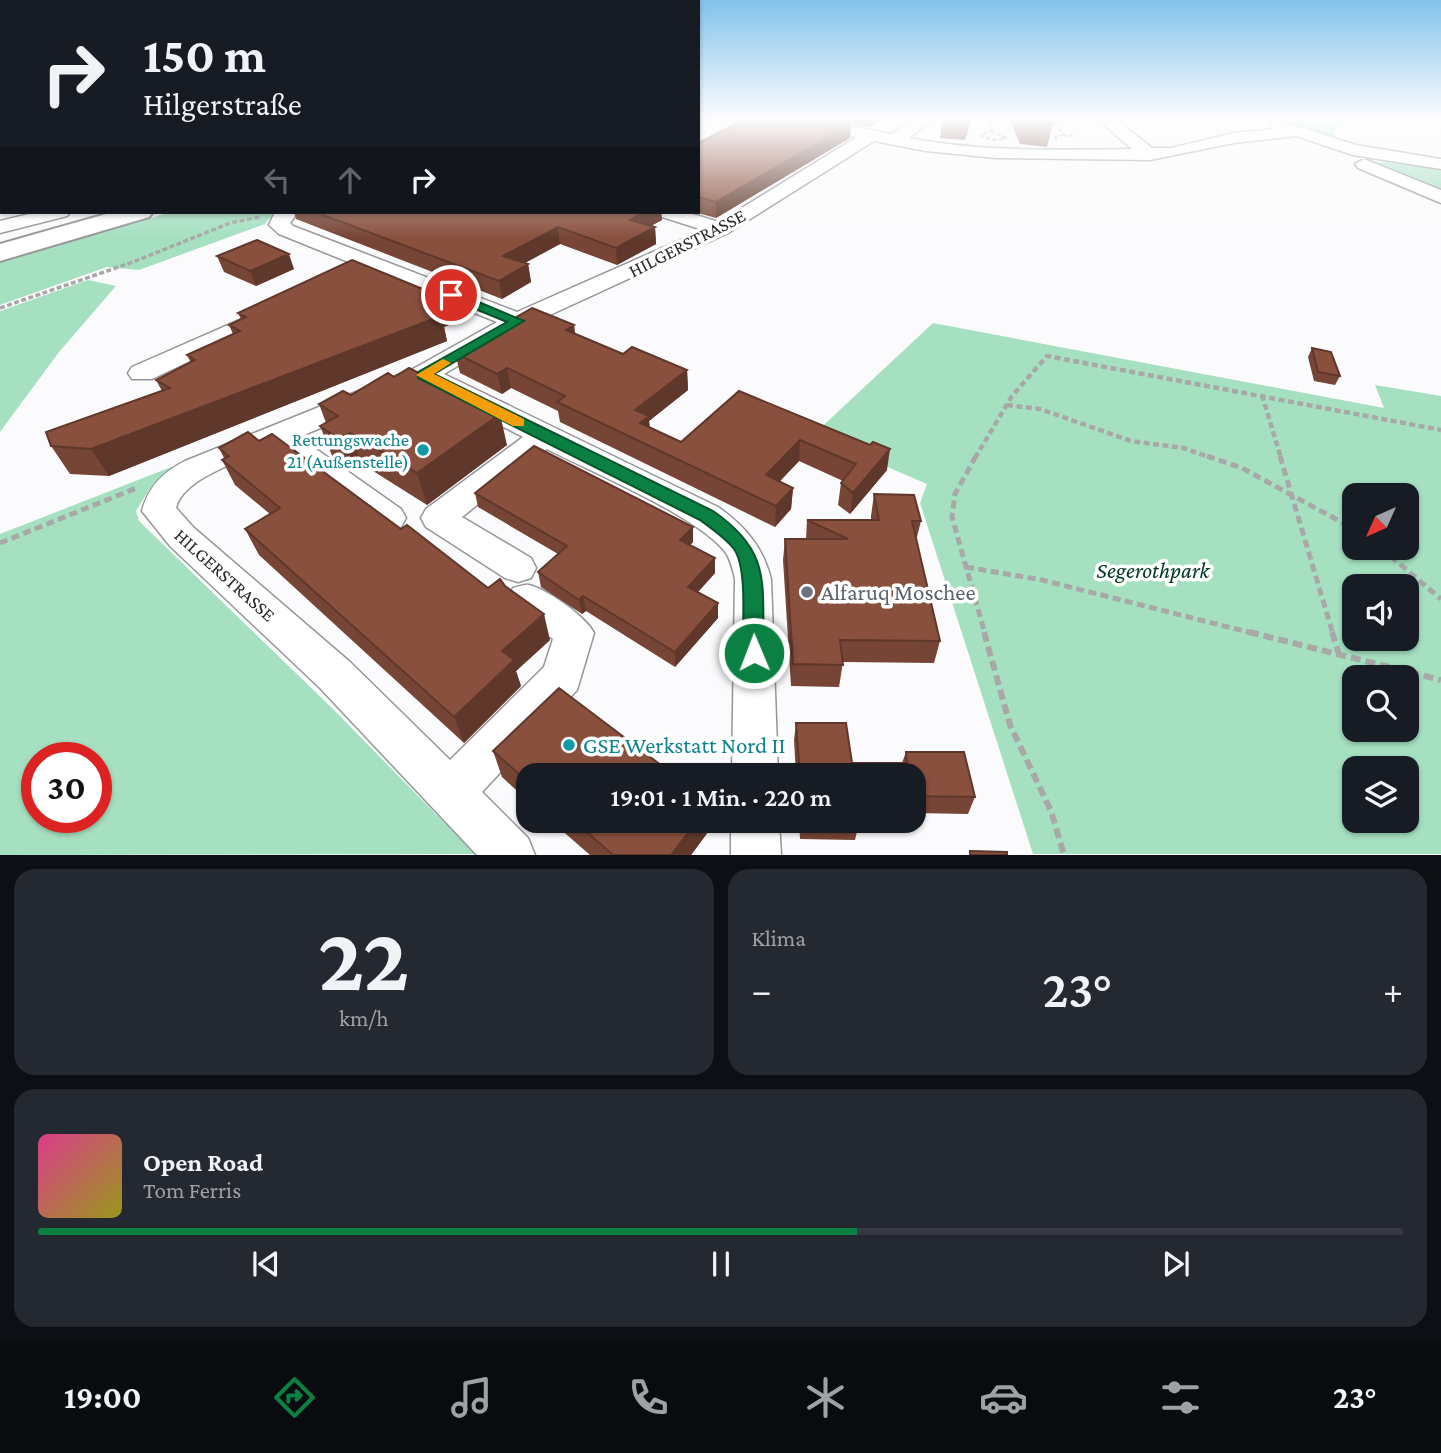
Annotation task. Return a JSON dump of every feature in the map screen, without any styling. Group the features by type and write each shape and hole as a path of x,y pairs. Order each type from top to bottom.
{"main road":[{"path":"3,216 52,214"},
{"path":"0,253 133,214"}],"street":[{"name":"HILGERSTRASSE","path":"511,855 335,675 168,524 159,511 160,499 180,478 275,435 423,375 517,321 721,229 847,158"},
{"path":"1364,158 1441,164"},
{"path":"1364,158 1441,197"},
{"path":"3,216 32,214"},
{"path":"285,214 279,225 282,228 517,321"},
{"path":"672,214 721,229"},
{"path":"346,278 374,265"},
{"path":"142,373 286,306"},
{"path":"423,375 706,516 741,544 750,563 753,579 755,763"},
{"path":"275,435 389,518"},
{"path":"450,792 562,677 574,633 522,583 438,518 544,436"},
{"path":"755,833 756,855"}],"path":[{"path":"0,308 133,262 230,223 285,214"},
{"path":"1064,855 1051,811 1010,726 952,517 955,494 1007,405 1037,363 1047,356 1441,430"},
{"path":"1262,395 1295,499 1339,655"},
{"path":"1007,405 1040,409 1131,441 1148,440 1203,454 1273,483 1295,499 1342,523"},
{"path":"1,543 144,485 180,478"},
{"path":"1395,560 1441,599"},
{"path":"966,567 1042,580 1441,680"}],"green space":[{"path":"1378,163 1441,169 1441,190"},
{"path":"164,214 273,214 265,224 139,270 107,267 0,305 0,263"},
{"path":"88,280 116,286 59,352 0,432 0,311"},
{"name":"Segerothpark","path":"933,323 1384,408 1375,385 1441,396 1441,854 1033,854 920,503 927,484 813,435"},
{"path":"184,462 150,488 136,511 139,521 333,709 475,854 0,855 0,534"}],"building":[{"path":"700,158 792,158 716,202 700,198"},
{"path":"320,214 641,214 630,220 655,227 616,248 558,227 503,256 528,264 499,281"},
{"path":"257,240 289,254 250,271 217,256"},
{"path":"352,260 447,299 427,306 441,316 91,449 51,446 46,432 170,388 156,380 195,360 187,355 240,331 229,325 246,317 238,313"},
{"path":"532,308 574,325 566,330 623,354 632,347 687,370 635,410 649,416 640,423 681,442 739,391 870,445 873,442 890,449 853,493 841,483 856,464 800,440 766,475 793,488 776,506 557,402 565,396 507,368 497,374 455,353"},
{"path":"1312,348 1331,352 1340,376 1318,372"},
{"path":"409,368 500,414 417,473 350,433 339,439 320,426 338,416 319,404 343,391 351,395 388,373 394,377"},
{"path":"248,432 259,441 272,434 401,529 407,525 488,588 500,579 505,586 544,614 502,651 514,660 454,717 245,529 280,508 222,460 229,456 219,448"},
{"path":"534,446 693,527 680,540 715,558 688,587 718,603 675,652 583,596 579,600 538,572 567,546 475,493"},
{"path":"874,494 914,495 921,521 912,521 940,641 840,640 843,665 793,664 785,539 848,539 807,520 879,520"},
{"path":"559,688 658,763 516,763 516,771 493,751"},
{"path":"796,723 846,723 852,763 799,763"},
{"path":"906,752 964,752 975,797 926,796 926,763 907,763"},
{"path":"588,833 688,833 671,855 613,855"},
{"path":"970,851 1007,852 1007,855 970,855"}],"slow traffic":[{"path":"443,363 423,375 519,423"}],"place":[{"name":"Rettungswache 21 (Außenstelle)","path":"423,450"},
{"name":"Alfaruq Moschee","path":"807,592"},
{"name":"GSE Werkstatt Nord II","path":"569,745"}],"route":[{"path":"451,295 517,321 423,375 706,516 726,529 741,544 750,563 753,579 754,653"}]}
